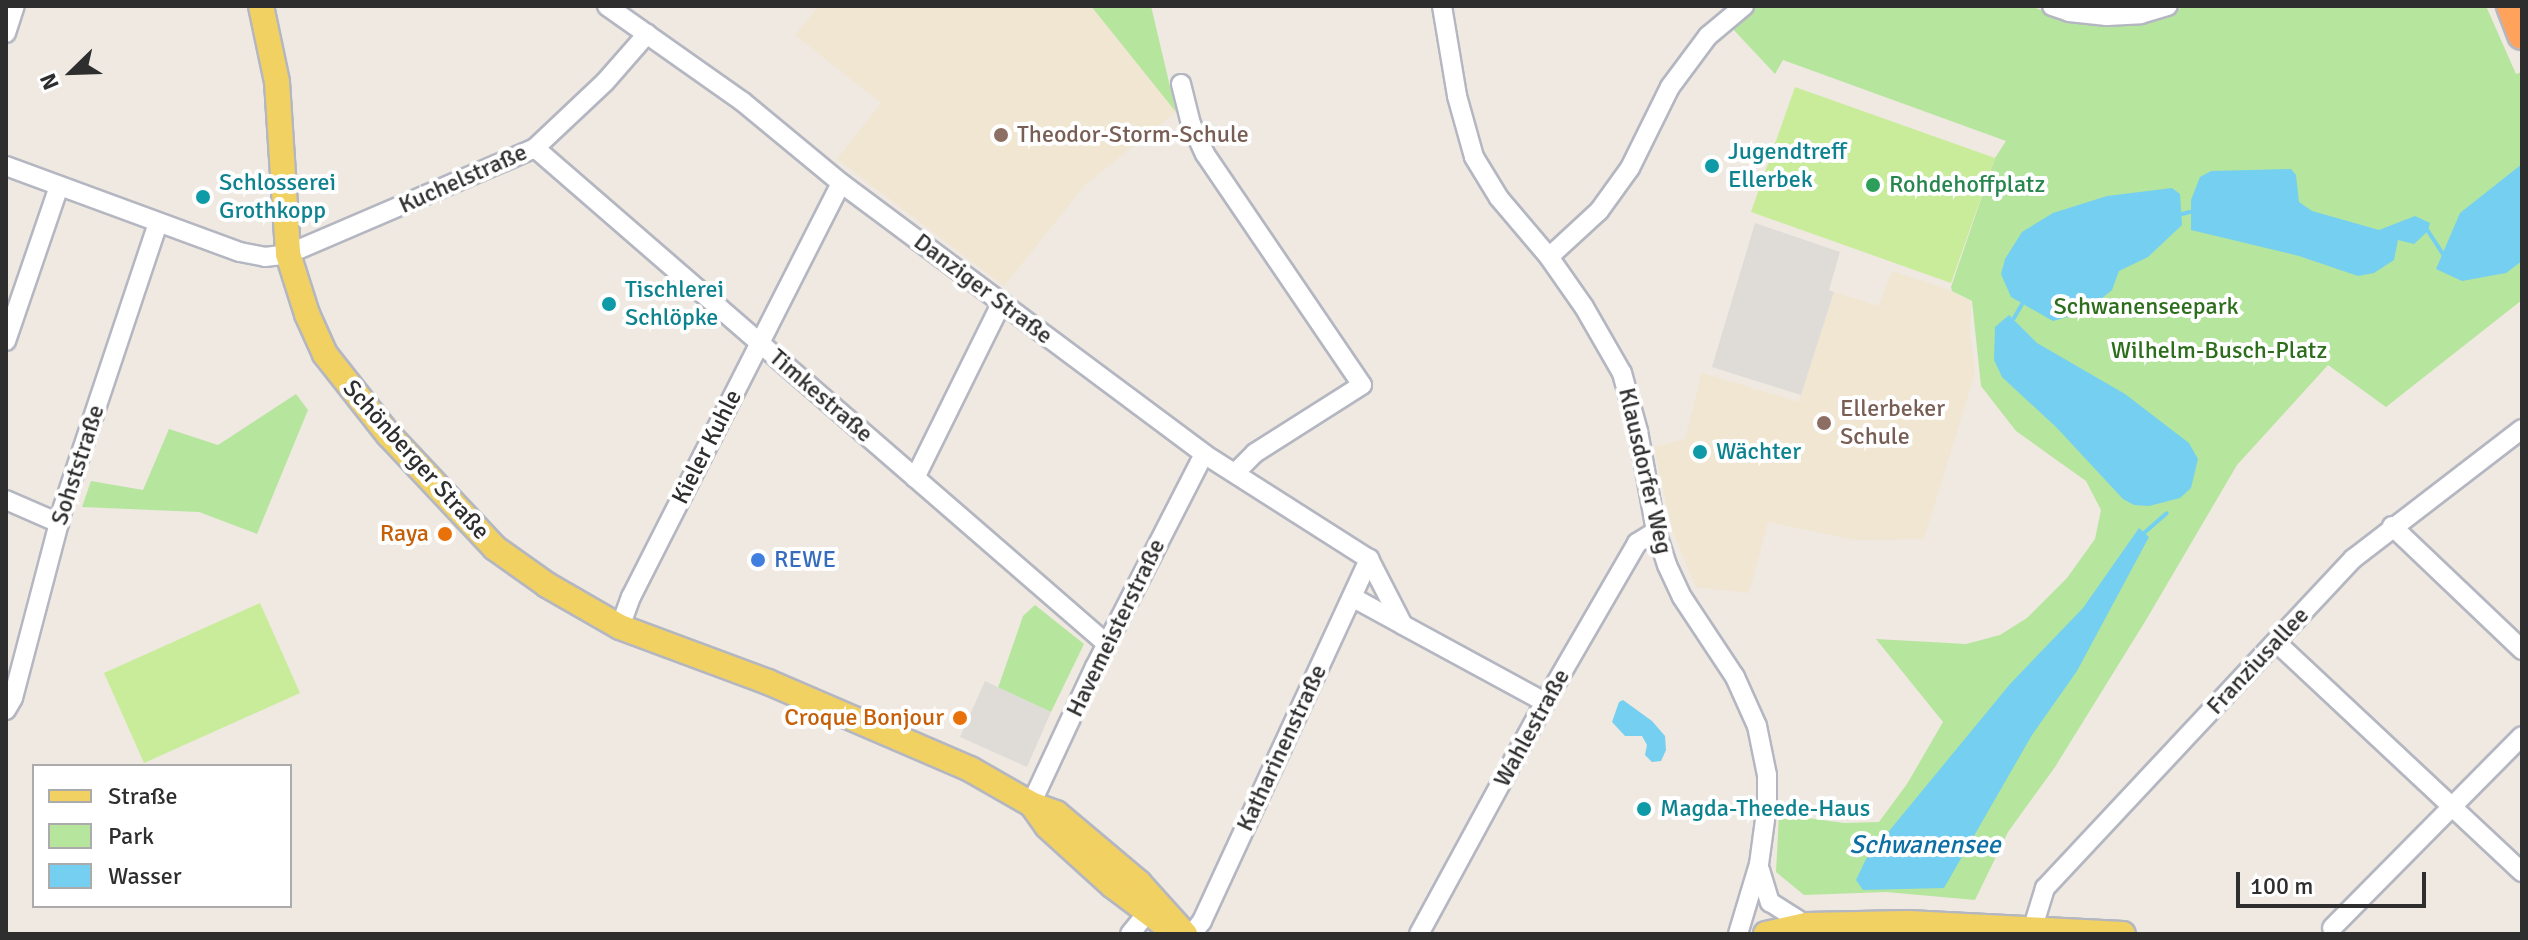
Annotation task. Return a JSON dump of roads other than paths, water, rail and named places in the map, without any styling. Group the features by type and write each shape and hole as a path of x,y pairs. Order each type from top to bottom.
{"highway":[{"path":"2511,6 2522,35"}],"main road":[{"name":"Schönberger Straße","path":"262,13 277,82 288,254 307,314 325,354 411,461 495,548 547,585 620,627 768,682 957,763 1031,804 1056,813 1077,827 1139,883 1183,934"},
{"name":"Schönberger Straße","path":"1031,804 1047,826 1146,914 1183,934"},
{"path":"1766,934 1806,925 1929,923 2123,934"}],"street":[{"path":"6,33 15,6"},
{"name":"Danziger Straße","path":"607,6 743,102 841,183 1204,454 1369,559"},
{"name":"Klausdorfer Weg","path":"1442,6 1457,96 1474,157 1499,198 1549,257 1584,307 1622,373 1635,416 1656,531 1682,597 1735,677 1757,726 1767,775 1759,864 1738,934"},
{"path":"2052,6 2069,12 2107,16 2141,14 2168,6"},
{"path":"1549,257 1599,211 1630,168 1670,87 1708,36 1741,7"},
{"name":"Kuchelstraße","path":"288,254 535,148 605,82 647,34"},
{"path":"1181,84 1191,124 1205,154 1362,385 1255,453 1235,473"},
{"name":"Timkestraße","path":"535,148 1107,644"},
{"path":"6,166 240,252 265,257 288,254"},
{"name":"Kieler Kuhle","path":"620,627 631,597 841,183"},
{"path":"6,341 59,186"},
{"name":"Sohststraße","path":"6,710 13,698 59,523 158,223"},
{"path":"915,478 1002,302"},
{"name":"Franziusallee","path":"2033,927 2045,888 2353,559 2522,429"},
{"name":"Havemeisterstraße","path":"1031,804 1107,644 1204,454"},
{"path":"6,500 59,523"},
{"path":"2392,526 2522,650"},
{"name":"Wahlestraße","path":"1419,934 1545,702 1637,543 1656,531"},
{"path":"1369,559 1403,625"},
{"name":"Katharinenstraße","path":"1192,934 1202,921 1369,559"},
{"path":"1352,597 1545,702"},
{"path":"2276,642 2451,809 2522,872"},
{"path":"2332,928 2522,736"},
{"name":"Klausdorfer Weg","path":"1759,864 1770,902 1806,925"},
{"path":"1130,934 1146,914"}],"water":[{"path":"2522,164 2522,261 2506,273 2462,281 2436,269 2460,213"},
{"path":"2291,169 2296,175 2299,202 2312,211 2379,230 2415,216 2430,223 2428,231 2414,244 2398,240 2394,260 2374,273 2358,276 2299,256 2191,230 2191,200 2200,177 2211,171"},
{"path":"2172,188 2180,194 2182,225 2148,257 2119,271 2112,290 2085,312 2053,321 2011,297 2001,274 2005,259 2022,232 2053,213 2107,196"},
{"path":"2009,315 2037,343 2125,394 2189,443 2198,459 2191,488 2180,498 2149,506 2134,505 2123,499 2056,427 2002,377 1994,360 1995,327"},
{"name":"Schwanensee","path":"2139,528 2149,537 2077,671 2032,735 1944,888 1863,890 1856,880 1866,859 2010,684 2083,608"},
{"path":"1623,700 1652,721 1665,736 1666,750 1661,761 1652,762 1645,755 1647,745 1642,736 1625,736 1612,722 1619,702"}],"waterway":[{"path":"2182,214 2190,212"},
{"path":"2428,231 2443,254"},
{"path":"2014,318 2022,304"},
{"path":"2144,533 2167,513"}],"place":[{"name":"Theodor-Storm-Schule","path":"1001,135"},
{"name":"Jugendtreff Ellerbek","path":"1712,166"},
{"name":"Rohdehoffplatz","path":"1873,185"},
{"name":"Schlosserei Grothkopp","path":"203,197"},
{"name":"Tischlerei Schlöpke","path":"609,304"},
{"name":"Ellerbeker Schule","path":"1824,423"},
{"name":"Wächter","path":"1700,452"},
{"name":"Raya","path":"445,534"},
{"name":"REWE","path":"758,560"},
{"name":"Croque Bonjour","path":"960,718"},
{"name":"Magda-Theede-Haus","path":"1644,809"}],"park label":[{"name":"Schwanenseepark","path":"2146,307"},
{"name":"Wilhelm-Busch-Platz","path":"2219,351"}]}
